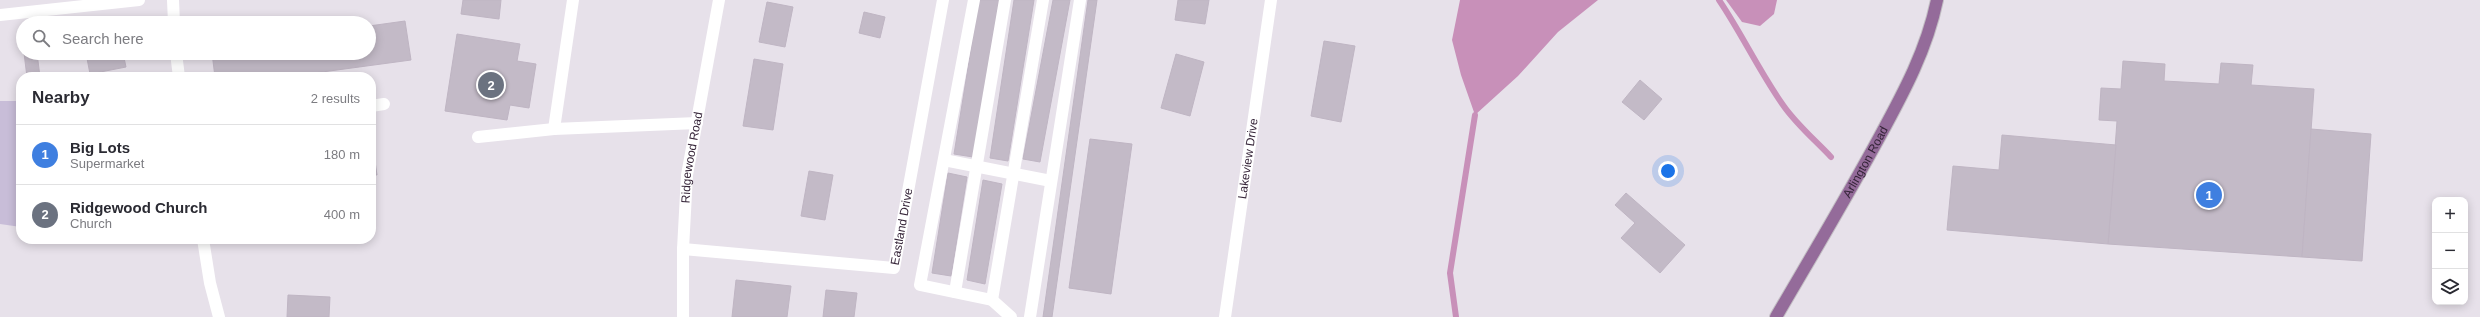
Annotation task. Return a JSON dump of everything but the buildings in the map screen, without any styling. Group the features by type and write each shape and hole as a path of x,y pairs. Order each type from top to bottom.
{"main road":[{"name":"Arlington Road","path":"1776,317 1861,172 1909,82 1927,40 1938,0"}],"street":[{"path":"0,15 139,0"},
{"path":"173,0 174,16"},
{"path":"554,130 573,0"},
{"name":"Ridgewood Road","path":"683,317 683,249 687,175 719,0"},
{"name":"Eastland Drive","path":"683,249 894,268 943,0"},
{"path":"974,0 920,285 992,300 1011,317"},
{"path":"955,292 1005,0"},
{"path":"992,300 1043,0"},
{"path":"1030,317 1080,0"},
{"name":"Lakeview Drive","path":"1225,317 1271,0"},
{"path":"177,60 178,72"},
{"path":"376,105 384,104"},
{"path":"478,137 554,130 697,123"},
{"path":"944,160 1052,181"},
{"path":"204,244 210,283 219,317"}],"shaded area":[{"path":"1460,0 1598,0 1558,32 1518,76 1475,115 1461,75 1452,40"},
{"path":"1726,0 1777,0 1774,14 1760,26 1742,22"},
{"path":"0,101 16,101 16,226 0,224"}],"waterway":[{"path":"1719,0 1783,105 1831,157"},
{"path":"1456,317 1450,273 1475,115"}],"place":[{"name":"Ridgewood Church","path":"491,85"},
{"name":"Big Lots","path":"2209,195"}]}
